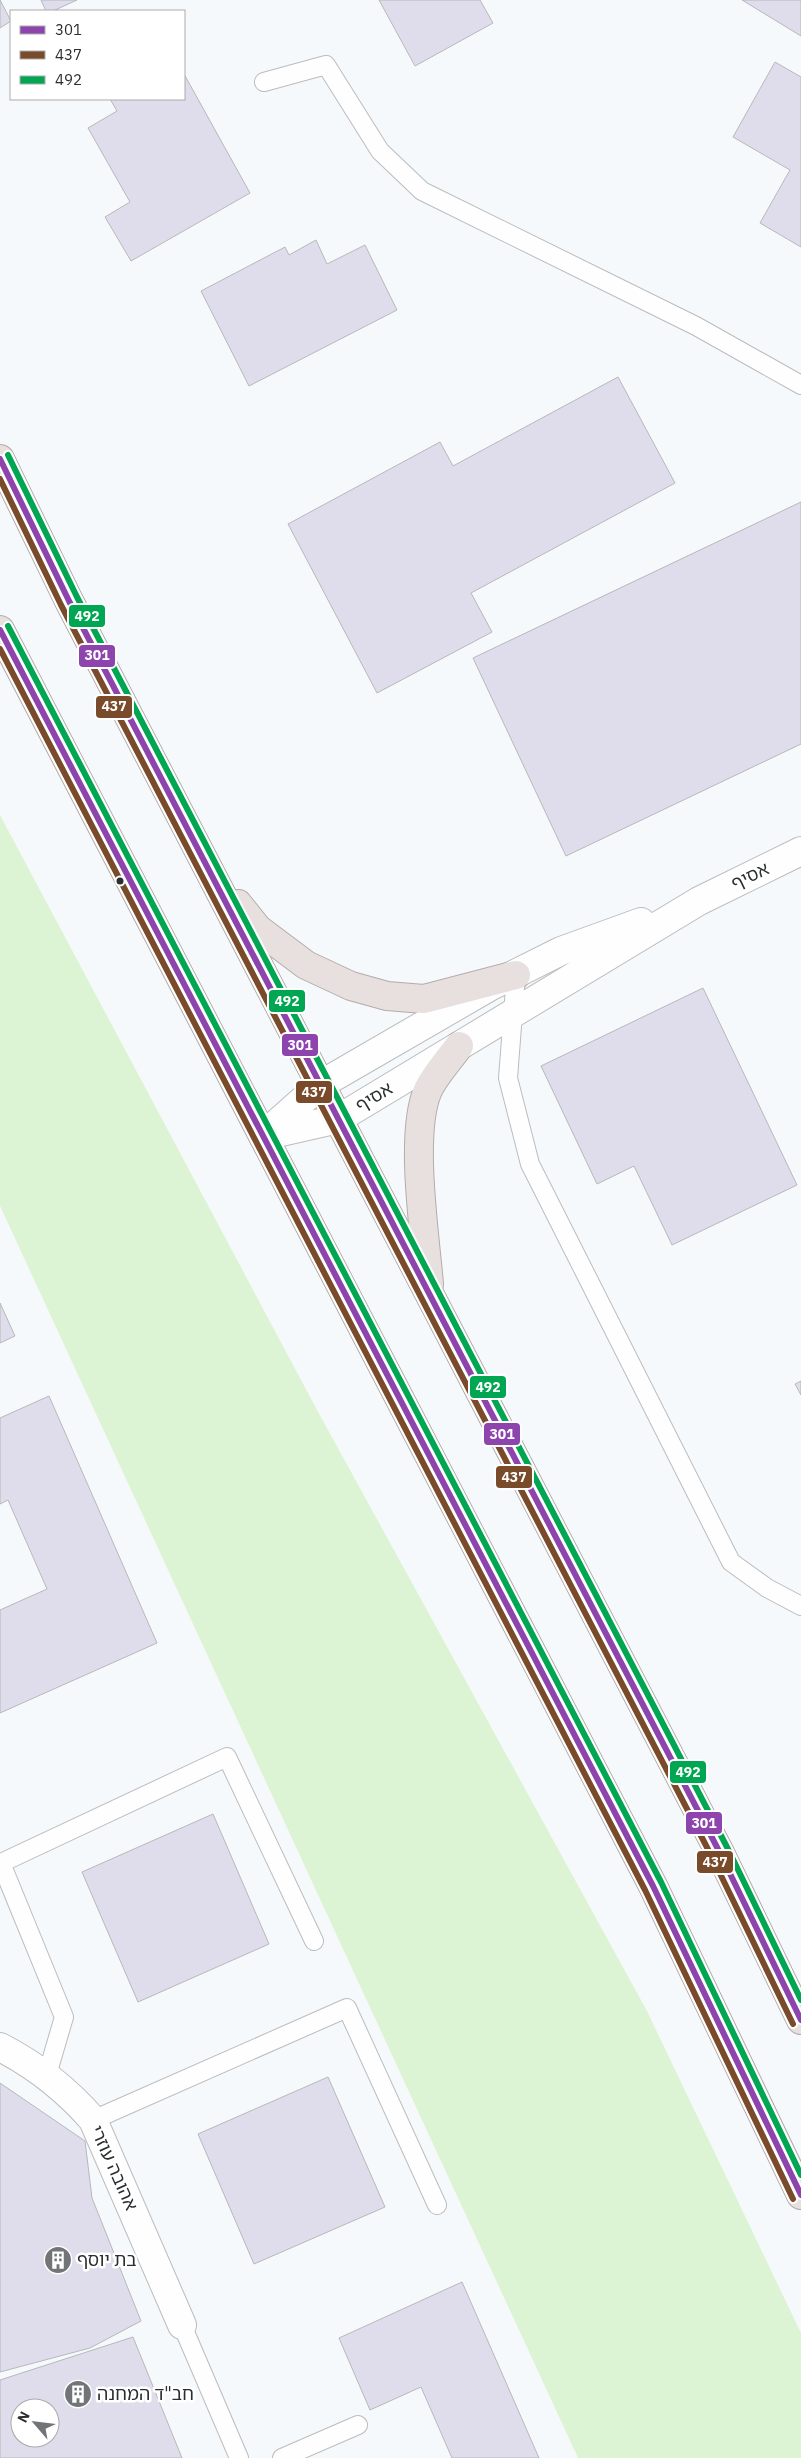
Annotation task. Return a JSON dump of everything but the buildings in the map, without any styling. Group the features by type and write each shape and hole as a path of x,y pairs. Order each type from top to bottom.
{"highway":[{"path":"0,459 69,601 720,1853 801,2020"},
{"path":"3,638 653,1886 801,2195"},
{"path":"202,858 258,929 306,965 351,986 387,996 424,999 516,975"},
{"path":"430,1295 419,1164 422,1112 428,1089 459,1046"}],"street":[{"name":"אסיף","path":"263,1136 338,1119 699,901 801,851"},
{"name":"אסיף","path":"263,1136 320,1085 491,986 560,951 699,901"},
{"name":"אהובה עוזרי","path":"0,2047 47,2075 78,2103 93,2120 182,2325"}],"lane":[{"path":"264,82 326,65 380,151 422,191 696,326 801,385"},
{"path":"516,975 508,1078 530,1164 731,1562 767,1588 801,1606"},
{"path":"47,2075 64,2018 1,1863 227,1757 314,1942"},
{"path":"93,2120 347,2008 437,2205"},
{"path":"182,2325 239,2458"},
{"path":"282,2458 358,2425"}],"green space":[{"path":"0,815 316,1408 647,2011 801,2333 801,2458 578,2458 0,1206"}],"transit line":[{"name":"492","path":"8,455 77,597 728,1849 801,2000"},
{"name":"301","path":"0,459 69,601 720,1853 801,2020"},
{"name":"437","path":"0,479 61,605 712,1857 793,2024"},
{"name":"492","path":"8,626 661,1882 801,2175"},
{"name":"301","path":"0,630 653,1886 801,2195"},
{"name":"437","path":"0,649 645,1890 793,2199"}],"place":[{"name":"בת יוסף","path":"58,2260"},
{"name":"חב\"ד המחנה","path":"78,2394"}]}
